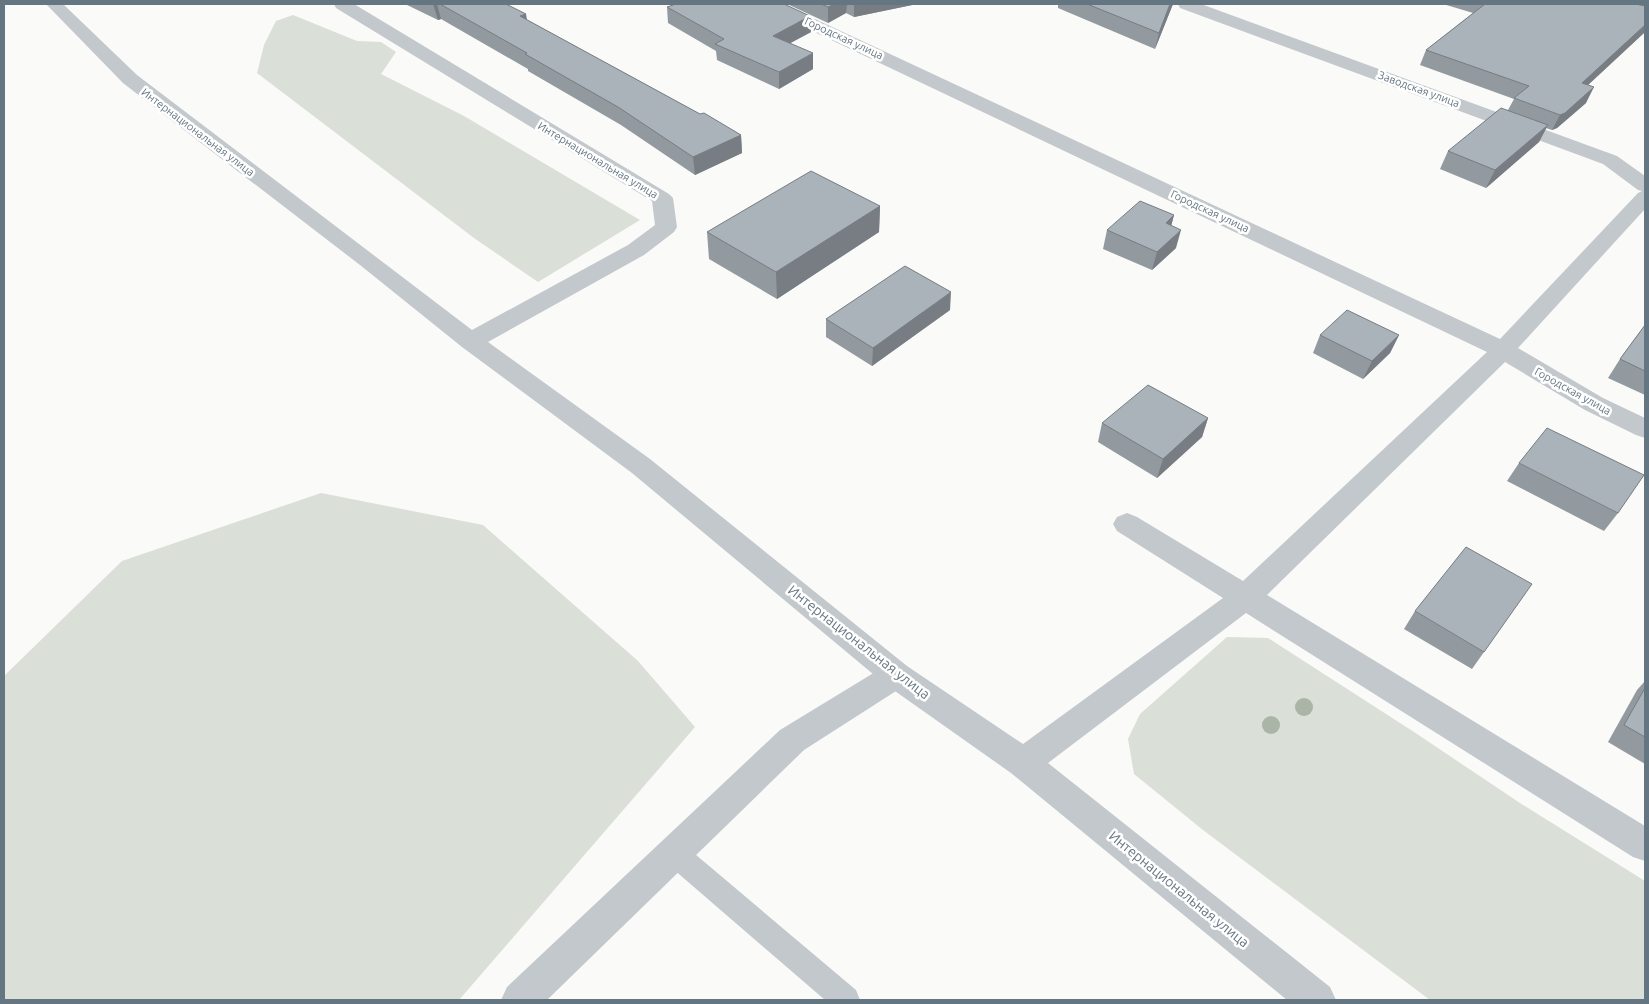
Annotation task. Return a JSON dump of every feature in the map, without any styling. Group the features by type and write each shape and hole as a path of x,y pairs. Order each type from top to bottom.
{"street":[{"name":"Интернациональная улица","path":"54,4 130,79 368,260 470,341 641,466 896,675 1023,763 1317,1000"},
{"name":"Интернациональная улица","path":"342,4 662,198 666,227 636,250 470,341"},
{"name":"Городская улица","path":"770,4 1503,350 1594,404 1645,428"},
{"name":"Заводская улица","path":"1186,4 1610,160 1645,186"},
{"path":"1023,763 1246,597 1503,350 1645,198"},
{"path":"1127,524 1645,845"},
{"path":"520,1000 792,740 896,675"}],"lane":[{"path":"674,853 846,1000"}],"shaded area":[{"path":"293,15 357,41 381,42 396,52 381,74 464,116 640,220 538,282 474,238 257,73 264,45 276,21"},
{"path":"321,493 483,525 638,661 695,727 459,1000 4,1000 4,676 122,561"},
{"path":"1227,637 1268,638 1523,805 1645,881 1645,1000 1430,1000 1203,830 1134,774 1128,739 1140,714"}],"building":[{"path":"440,4 506,4 526,14 520,16 700,114 704,113 741,135 693,157 618,107"},
{"path":"676,4 784,4 810,16 773,36 813,53 779,72 715,44 724,39 667,7"},
{"path":"821,4 835,4 828,7"},
{"path":"1087,4 1170,4 1159,33"},
{"path":"1485,4 1635,4 1645,6 1645,25 1582,83 1594,87 1565,113 1560,115 1514,98 1529,86 1426,50"},
{"path":"1501,108 1548,125 1495,170 1448,151"},
{"path":"811,171 880,206 776,272 707,232"},
{"path":"1140,201 1174,215 1166,223 1181,230 1157,252 1107,230"},
{"path":"905,266 951,292 873,348 826,319"},
{"path":"1347,310 1399,335 1372,361 1320,335"},
{"path":"1645,325 1645,371 1620,359"},
{"path":"1148,385 1208,418 1163,459 1102,423"},
{"path":"1547,428 1644,475 1618,513 1519,463"},
{"path":"1466,547 1532,584 1484,652 1415,611"},
{"path":"1645,688 1645,737 1624,725"}]}
